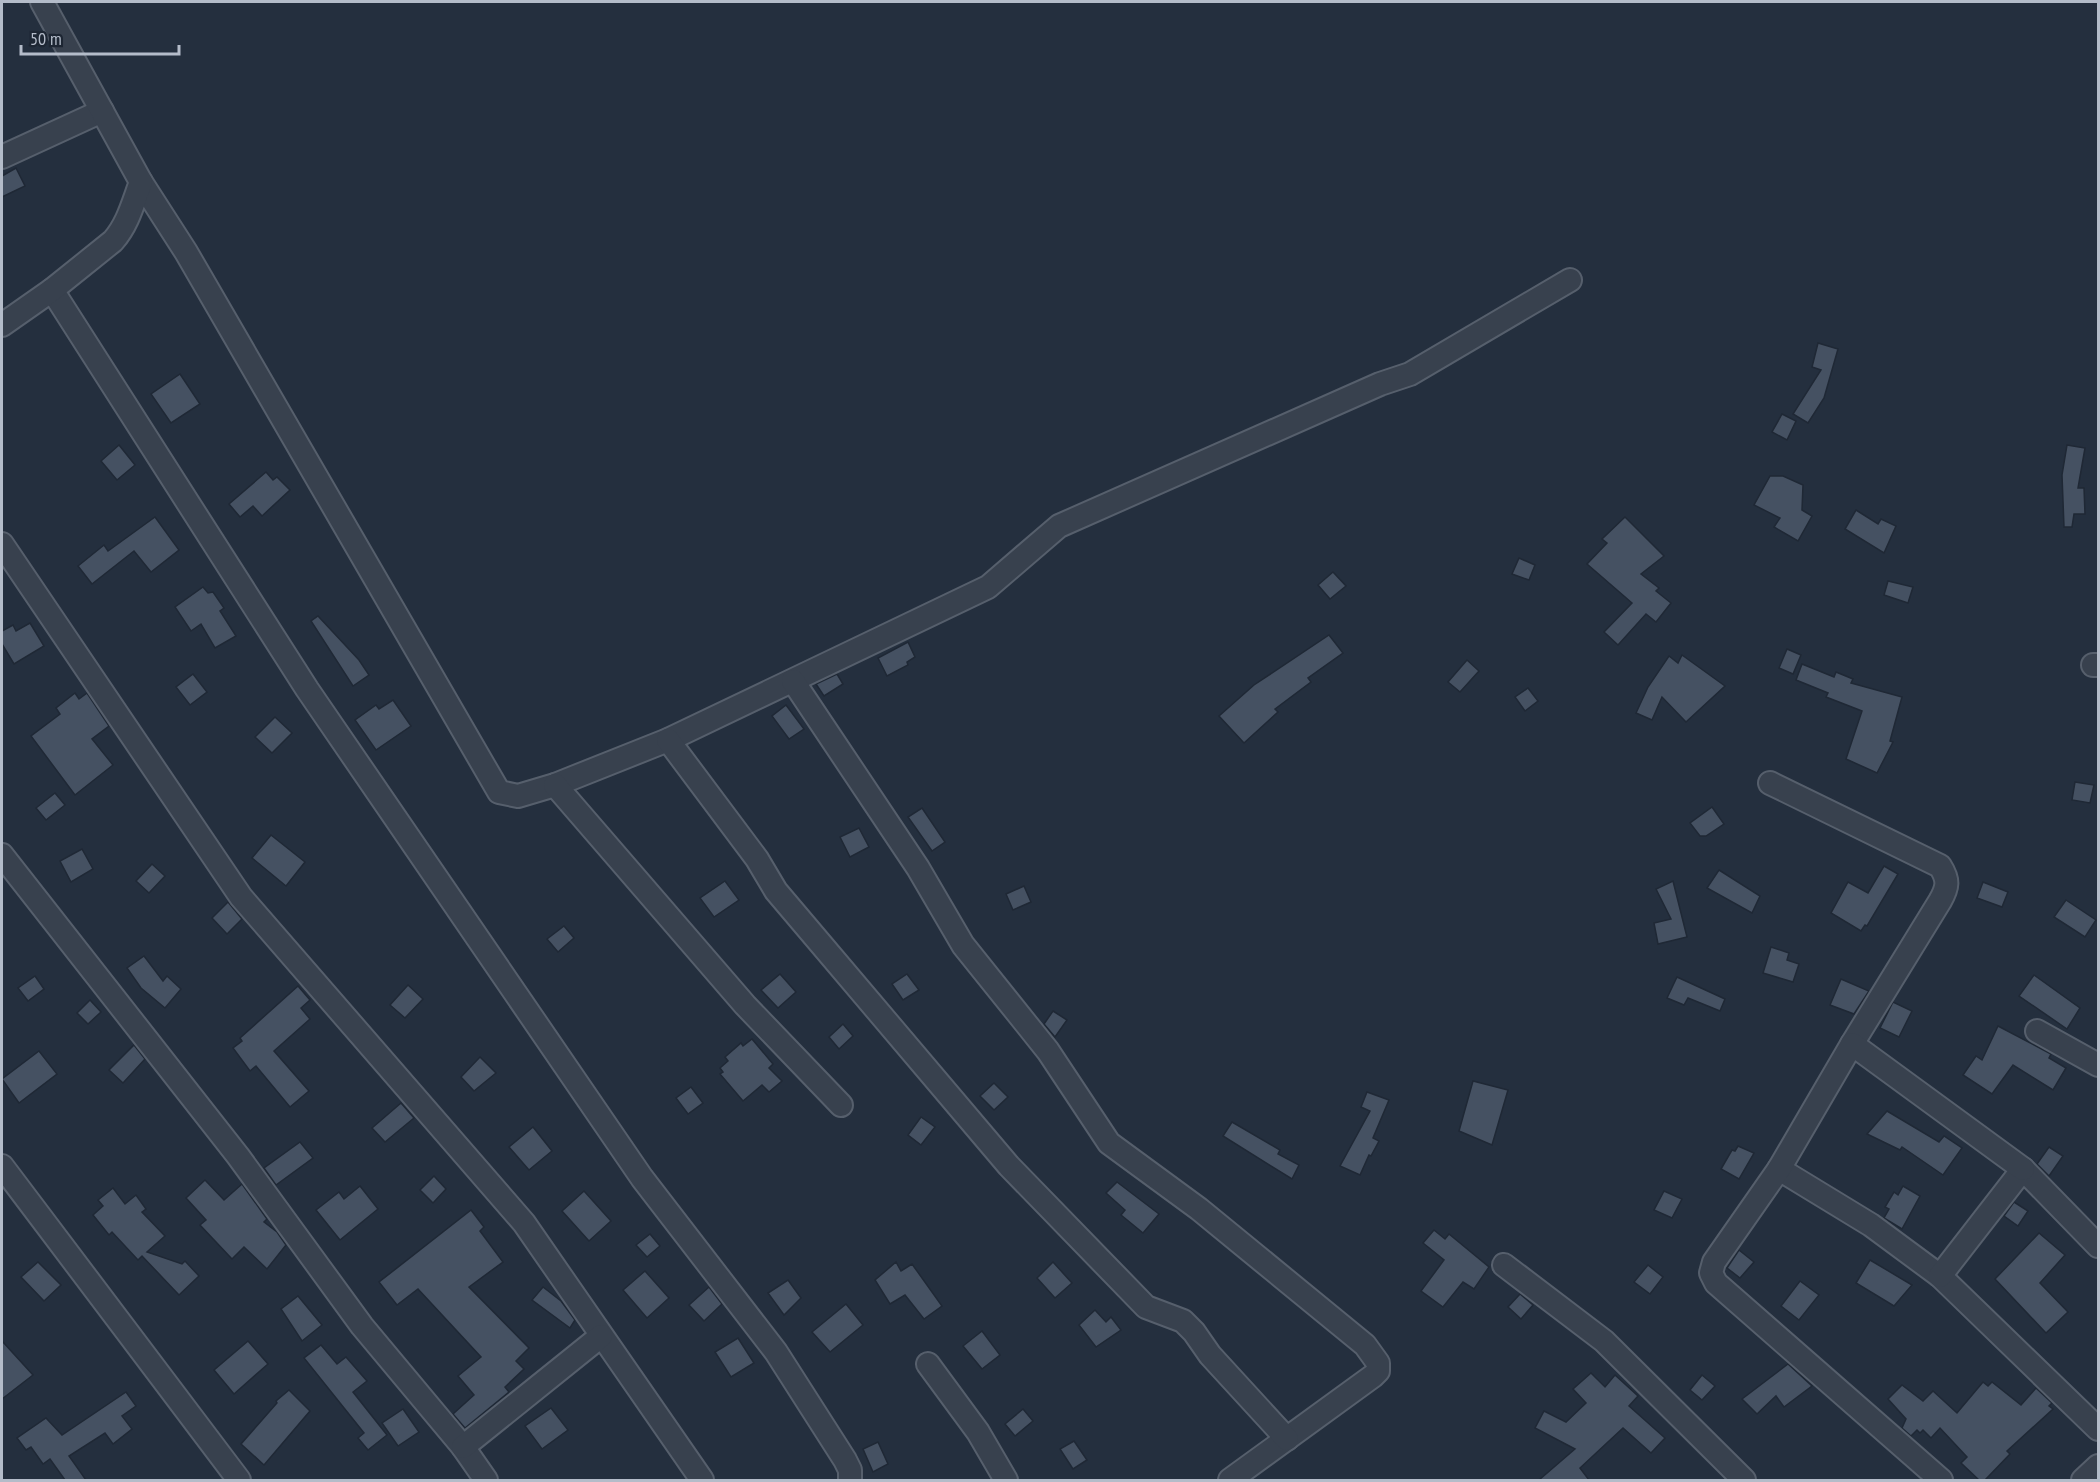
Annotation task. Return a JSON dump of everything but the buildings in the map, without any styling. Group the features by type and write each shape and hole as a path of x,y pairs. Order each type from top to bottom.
{"street":[{"path":"42,2 141,182 186,252 499,792 518,796 555,785 668,740 988,587 1059,526 1380,384 1410,375 1570,280"},
{"path":"2,157 102,111"},
{"path":"2,325 52,291 120,232 141,182"},
{"path":"52,291 308,689 642,1178 776,1352 845,1460 850,1470 850,1480"},
{"path":"2,544 241,897 493,1184 524,1223 702,1480"},
{"path":"794,681 918,868 963,945 1048,1051 1109,1143 1208,1216 1365,1345 1378,1363 1378,1371 1373,1376 1230,1480"},
{"path":"668,740 758,858 776,891 1009,1166 1146,1307 1183,1321 1210,1355 1287,1439"},
{"path":"1770,783 1940,866 1946,876 1948,887 1779,1169 1714,1262 1711,1273 1716,1283 1941,1480"},
{"path":"555,785 745,1005 841,1104"},
{"path":"2,855 238,1156 362,1326 463,1447 486,1480"},
{"path":"2037,1031 2098,1065"},
{"path":"1852,1044 2023,1169 2098,1246"},
{"path":"2,1166 239,1480"},
{"path":"1779,1169 1871,1225 1940,1276 2098,1429"},
{"path":"1940,1276 2023,1169"},
{"path":"1504,1265 1604,1341 1744,1480"},
{"path":"463,1447 601,1336"},
{"path":"928,1364 978,1432 1006,1480"},
{"path":"2083,1480 2098,1466"}]}
